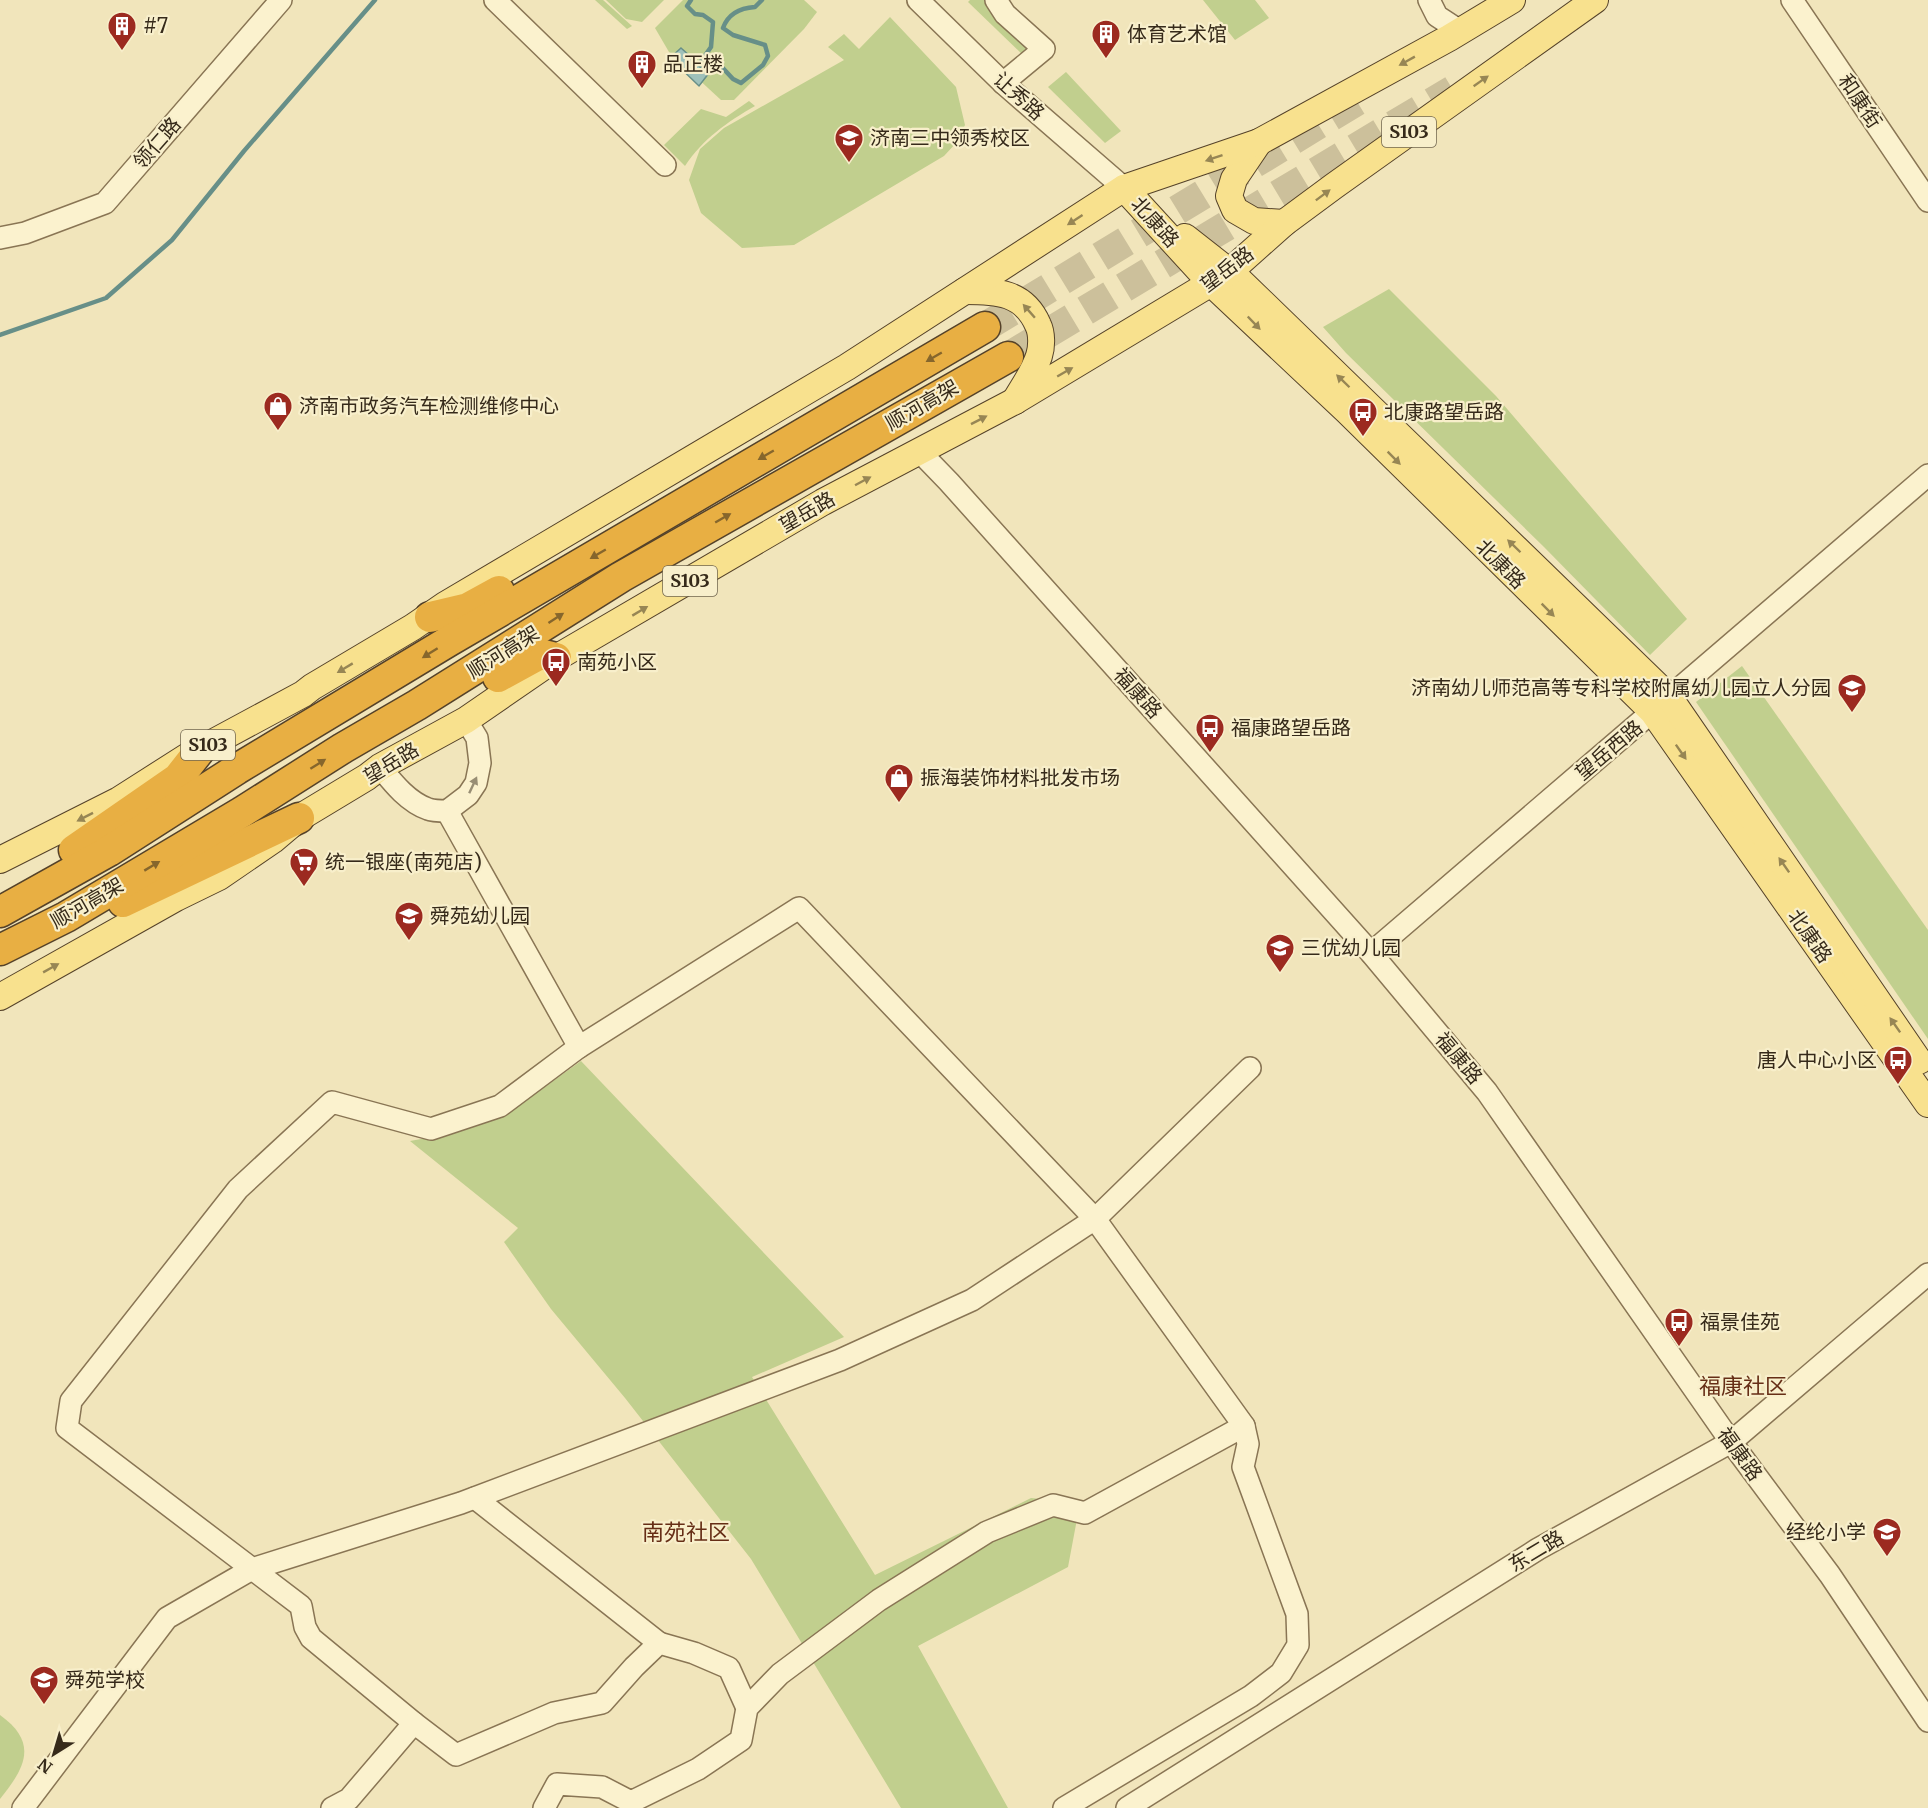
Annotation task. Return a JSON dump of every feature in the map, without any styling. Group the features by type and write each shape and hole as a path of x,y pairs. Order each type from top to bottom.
{"highway":[{"name":"顺河高架","path":"0,912 109,851 237,769 568,571 985,327"},
{"name":"顺河高架","path":"0,950 66,917 242,812 621,577 1008,357"},
{"path":"430,617 468,608 545,568 568,571"},
{"path":"417,705 436,706 479,687 540,654 556,658"},
{"path":"30,894 63,858 178,778 200,750"},
{"path":"66,917 102,911 140,895 299,818"}],"main road":[{"name":"S103","path":"0,860 119,800 200,750 303,694 446,605 847,367 1124,188 1259,142 1512,0"},
{"name":"望岳路","path":"0,997 176,898 219,877 273,840 299,818 380,767 466,720 556,658 587,642 823,502 1015,401 1220,278 1284,223 1595,0"},
{"path":"1259,142 1234,179 1229,196 1234,210 1254,222 1284,223"},
{"name":"北康路","path":"1124,188 1661,704 1928,1074"},
{"path":"965,291 989,291 1013,296 1032,311 1041,331 1040,355 1015,401"},
{"name":"北康路","path":"1661,704 1928,1104"}],"street":[{"name":"领仁路","path":"0,238 25,233 105,203 281,0"},
{"path":"495,0 665,165"},
{"name":"让秀路","path":"918,0 1003,83 1124,188"},
{"path":"996,0 1005,14 1044,49 1003,83"},
{"path":"1429,0 1437,16 1460,31"},
{"name":"和康街","path":"1792,0 1928,201"},
{"name":"福康路","path":"919,451 1371,953 1487,1092 1731,1442 1830,1575 1928,1721"},
{"name":"望岳西路","path":"1371,953 1928,475"},
{"path":"380,767 392,783 408,797 429,810 447,811 468,795 476,783 480,763 477,738 466,720"},
{"path":"447,811 579,1047"},
{"path":"659,1643 602,1703 554,1713 456,1755 311,1638 305,1627 301,1606 68,1428 71,1401 238,1189 332,1102 431,1129 501,1106 579,1047 799,908 1095,1219 1244,1426 1248,1444 1243,1467 1297,1614 1298,1645 1281,1673 1251,1696 1064,1808"},
{"path":"23,1808 167,1618 252,1569 475,1498 840,1360 972,1300 1095,1219 1250,1068"},
{"name":"东二路","path":"1127,1808 1538,1549 1731,1442 1928,1274"},
{"path":"544,1808 557,1784 602,1787 631,1802 689,1773 741,1740 747,1708 780,1674 879,1600 987,1532 1053,1505 1085,1513 1244,1426"},
{"path":"475,1498 659,1643 694,1653 729,1668 747,1708"},
{"path":"332,1808 350,1799 414,1723"}],"green space":[{"path":"595,0 603,0 632,26 627,29"},
{"path":"606,0 664,0 642,22 626,19"},
{"path":"683,0 804,0 817,12 804,29 734,100 721,100 669,52 655,28"},
{"path":"970,0 992,0 1035,51 1026,58 968,2"},
{"path":"1203,0 1255,0 1269,18 1235,40"},
{"path":"890,17 956,87 965,125 957,142 944,156 794,245 742,248 701,213 689,180 700,149 724,128 844,60 828,47 844,34 859,49"},
{"path":"1066,72 1121,131 1105,143 1048,87"},
{"path":"749,101 755,106 716,132 685,166 664,145 701,109 726,117"},
{"path":"1389,289 1496,396 1687,619 1650,655 1544,547 1346,353 1323,327"},
{"path":"1742,666 1928,930 1928,1039 1696,702"},
{"path":"581,1061 844,1337 752,1377 875,1575 1031,1498 1080,1503 1068,1567 918,1646 1008,1808 901,1808 751,1559 625,1398 551,1309 504,1242 518,1228 410,1141 454,1133 507,1114"},
{"path":"0,1715 20,1736 24,1746 24,1756 16,1777 0,1799"}],"water":[{"path":"681,48 709,73 699,86 670,58"}],"waterway":[{"path":"0,335 106,298 172,240 244,151 375,0"},
{"path":"691,0 687,6 695,14 703,15 713,22 711,47 699,64 704,69 720,65 733,79 741,83 763,65 768,56 765,45 733,35 723,28 735,13 755,7 762,0"}],"tunnel":[{"path":"1008,357 1453,90"},
{"path":"985,327 1363,97"}],"place":[{"name":"#7","path":"122,52"},
{"name":"体育艺术馆","path":"1106,60"},
{"name":"品正楼","path":"642,90"},
{"name":"济南三中领秀校区","path":"849,164"},
{"name":"济南市政务汽车检测维修中心","path":"278,432"},
{"name":"北康路望岳路","path":"1363,438"},
{"name":"南苑小区","path":"556,688"},
{"name":"济南幼儿师范高等专科学校附属幼儿园立人分园","path":"1852,714"},
{"name":"福康路望岳路","path":"1210,754"},
{"name":"振海装饰材料批发市场","path":"899,804"},
{"name":"统一银座(南苑店)","path":"304,888"},
{"name":"舜苑幼儿园","path":"409,942"},
{"name":"三优幼儿园","path":"1280,974"},
{"name":"唐人中心小区","path":"1898,1086"},
{"name":"福景佳苑","path":"1679,1348"},
{"name":"经纶小学","path":"1887,1558"},
{"name":"舜苑学校","path":"44,1706"}],"district":[{"name":"福康社区","path":"1743,1386"},
{"name":"南苑社区","path":"686,1532"}]}
